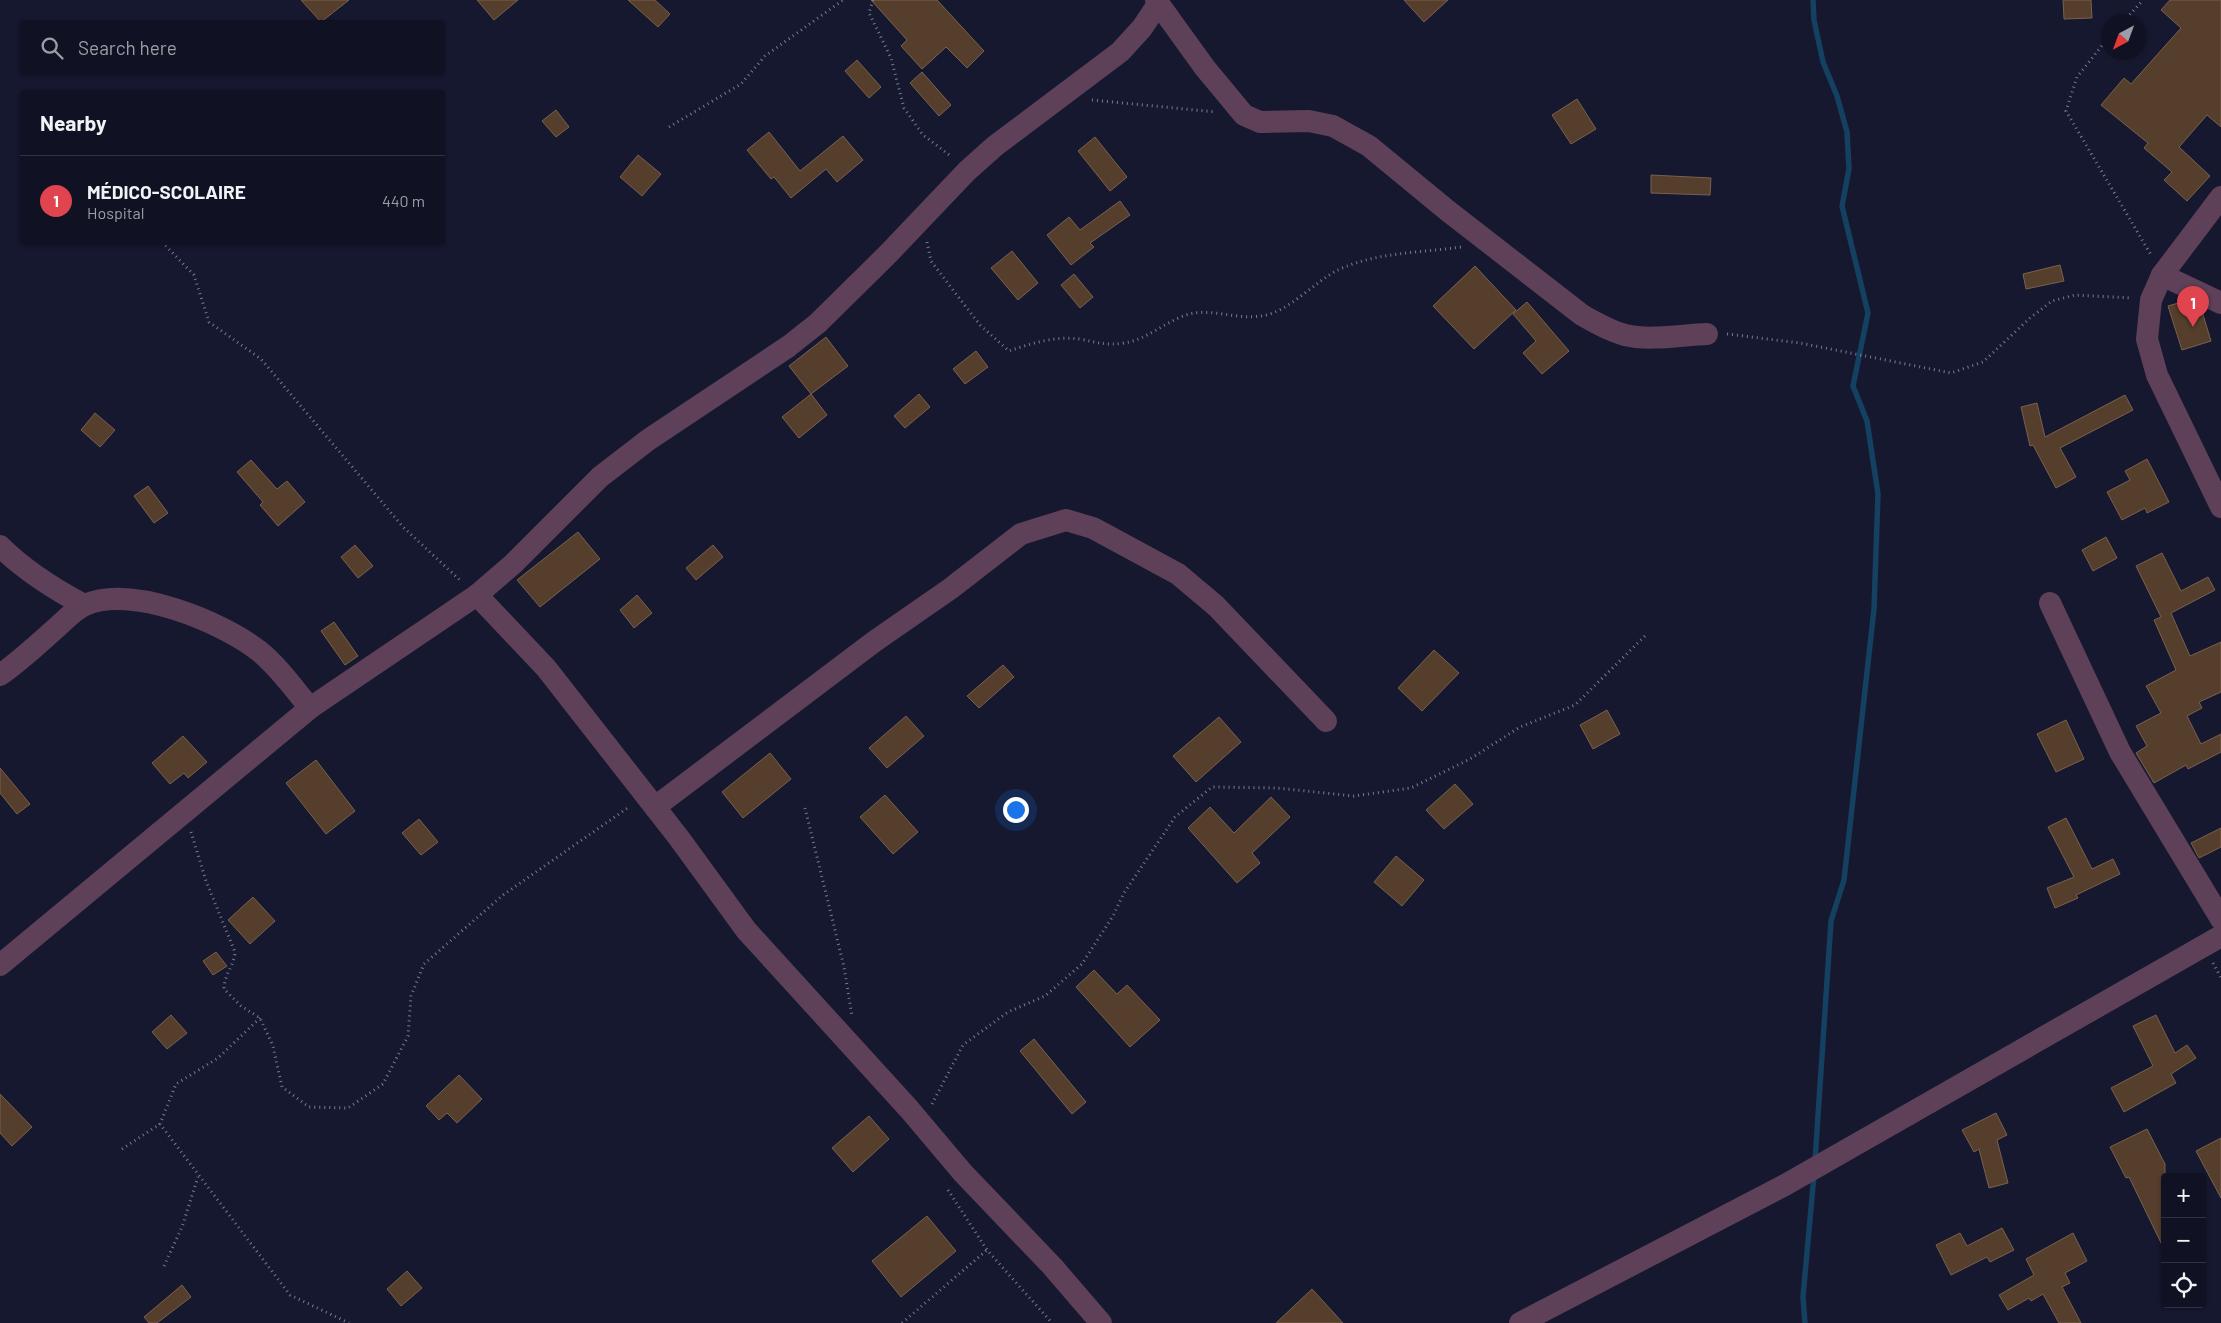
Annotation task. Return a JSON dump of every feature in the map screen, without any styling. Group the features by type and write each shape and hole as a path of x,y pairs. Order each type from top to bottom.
{"street":[{"path":"0,965 310,708 477,595 513,564 600,476 648,440 789,346 818,323 967,171 995,146 1062,97 1131,41 1157,2 1205,68 1244,115 1260,122 1309,120 1333,126 1351,135 1369,146 1582,315 1600,325 1626,335 1707,334"},
{"path":"2221,197 2162,275 2151,300 2147,339 2150,356 2181,427 2221,507"},
{"path":"2162,275 2221,303"},
{"path":"650,802 874,641 950,589 1013,539 1032,530 1066,520 1093,528 1178,574 1216,606 1326,721"},
{"path":"0,546 24,567 58,592 84,605"},
{"path":"477,595 546,668 746,930 922,1124 963,1172 1052,1266 1101,1323"},
{"path":"0,675 84,605 102,600 121,599 166,607 224,629 260,651 310,708"},
{"path":"2050,604 2120,752 2221,919"},
{"path":"1520,1323 1785,1185 2221,936"}],"path":[{"path":"670,127 741,84 765,56 842,0"},
{"path":"873,0 869,13 891,58 904,108 923,135 967,171"},
{"path":"2129,15 2143,0"},
{"path":"2101,47 2077,78 2066,111 2162,275"},
{"path":"1062,97 1244,115"},
{"path":"922,219 931,261 980,325 1009,351 1053,339 1079,339 1103,345 1126,343 1186,315 1212,312 1231,317 1262,316 1281,308 1338,270 1368,259 1404,252 1491,243"},
{"path":"165,245 194,275 209,322 260,359 403,527 477,595"},
{"path":"1707,334 1758,336 1951,373 1983,362 2030,318 2052,301 2075,295 2099,294 2151,300"},
{"path":"922,1124 963,1045 1008,1012 1044,996 1082,964 1112,916 1124,892 1175,817 1212,787 1277,788 1354,796 1411,788 1470,758 1520,727 1575,705 1647,634"},
{"path":"195,802 190,828 206,880 235,952 234,962 224,980 224,989 241,1006 260,1018 273,1046 282,1087 309,1107 348,1108 384,1084 408,1036 411,996 424,964 503,895 650,802"},
{"path":"805,808 844,967 854,1025"},
{"path":"122,1149 160,1124 176,1084 218,1058 260,1018"},
{"path":"160,1124 261,1254 290,1295 349,1323"},
{"path":"164,1266 182,1227 199,1176"},
{"path":"946,1186 987,1250 1052,1323"},
{"path":"902,1323 987,1250"}],"building":[{"path":"301,0 349,0 324,20 319,20"},
{"path":"477,0 518,0 494,20"},
{"path":"628,0 655,0 670,14 658,27"},
{"path":"871,0 937,0 984,51 967,68 946,47 922,69 901,46 907,40"},
{"path":"1404,0 1448,0 1424,22"},
{"path":"2063,0 2091,0 2092,18 2064,19"},
{"path":"2170,0 2221,0 2221,127 2207,115 2179,147 2210,176 2187,201 2164,180 2172,172 2144,148 2148,143 2101,105 2124,78 2131,84 2181,28 2161,10"},
{"path":"857,60 881,87 869,98 845,71"},
{"path":"922,72 951,105 939,116 910,83"},
{"path":"1577,99 1596,129 1571,144 1552,115"},
{"path":"556,110 569,127 556,137 542,121"},
{"path":"769,132 800,171 843,136 863,160 837,182 826,169 791,198 774,177 771,179 747,150"},
{"path":"1095,137 1127,177 1110,191 1078,151"},
{"path":"638,155 661,174 642,196 620,177"},
{"path":"1651,175 1711,178 1710,195 1651,193"},
{"path":"1120,201 1130,215 1090,243 1094,247 1071,265 1047,235 1069,217 1080,230"},
{"path":"1012,251 1038,283 1018,300 991,268"},
{"path":"2060,265 2064,281 2026,289 2023,274"},
{"path":"1475,266 1516,310 1474,349 1433,306"},
{"path":"1074,274 1093,297 1080,308 1061,285"},
{"path":"2185,301 2201,308 2211,341 2182,350 2168,306"},
{"path":"1527,302 1569,351 1542,374 1523,353 1536,341 1513,314"},
{"path":"826,337 848,366 811,394 789,366"},
{"path":"976,351 988,367 965,384 953,369"},
{"path":"811,394 827,415 799,438 782,417"},
{"path":"919,394 930,407 905,428 894,416"},
{"path":"2125,395 2133,410 2060,448 2076,477 2056,488 2033,445 2030,446 2021,407 2037,403 2045,437"},
{"path":"95,413 115,430 100,447 81,430"},
{"path":"2147,459 2169,502 2147,513 2145,508 2122,520 2107,492 2130,480 2125,471"},
{"path":"251,460 277,489 287,481 305,502 278,526 260,505 263,502 237,472"},
{"path":"148,486 168,513 154,523 134,496"},
{"path":"578,532 600,559 540,607 517,580"},
{"path":"2106,537 2117,558 2093,571 2082,550"},
{"path":"355,545 373,566 358,578 341,557"},
{"path":"713,545 723,557 696,580 686,568"},
{"path":"2162,553 2181,591 2208,577 2215,590 2171,613 2190,656 2221,642 2221,692 2199,702 2202,708 2187,716 2201,744 2221,734 2221,752 2188,769 2186,765 2154,783 2136,753 2147,746 2136,726 2161,713 2146,686 2176,670 2154,620 2161,617 2136,566"},
{"path":"637,595 652,613 634,628 620,610"},
{"path":"334,622 358,656 345,665 321,631"},
{"path":"1434,650 1459,673 1422,711 1398,688"},
{"path":"1003,665 1014,677 979,708 967,696"},
{"path":"1607,710 1620,734 1593,749 1580,725"},
{"path":"906,716 924,736 887,768 869,748"},
{"path":"1219,717 1241,742 1196,782 1173,756"},
{"path":"2066,720 2084,759 2056,772 2037,734"},
{"path":"183,736 207,762 188,778 184,773 170,784 152,763"},
{"path":"770,753 791,779 743,818 722,792"},
{"path":"316,760 355,811 326,834 286,783"},
{"path":"0,768 30,804 17,814 0,793"},
{"path":"1455,784 1473,804 1444,829 1426,810"},
{"path":"885,795 918,832 893,854 860,817"},
{"path":"1271,797 1290,817 1252,853 1260,863 1237,883 1188,828 1210,807 1234,833"},
{"path":"2066,818 2092,869 2113,859 2120,874 2076,895 2078,898 2055,908 2047,888 2074,877 2048,827"},
{"path":"419,819 438,842 421,855 402,833"},
{"path":"2221,828 2221,847 2199,858 2191,843"},
{"path":"1396,856 1424,880 1402,906 1374,882"},
{"path":"253,897 275,921 250,944 228,920"},
{"path":"216,952 227,966 213,975 203,961"},
{"path":"1094,970 1117,994 1127,985 1160,1020 1130,1047 1076,987"},
{"path":"171,1015 187,1033 167,1049 152,1032"},
{"path":"2156,1015 2175,1053 2187,1045 2196,1058 2171,1074 2176,1083 2124,1112 2111,1088 2153,1066 2133,1026"},
{"path":"1034,1039 1086,1102 1072,1114 1020,1051"},
{"path":"459,1075 482,1099 457,1123 447,1113 439,1120 426,1106"},
{"path":"0,1094 32,1127 12,1146 0,1133"},
{"path":"1996,1113 2007,1135 1997,1140 2008,1183 1989,1188 1979,1149 1974,1152 1962,1130"},
{"path":"869,1116 889,1139 853,1172 832,1148"},
{"path":"2147,1129 2165,1164 2165,1173 2161,1173 2161,1243 2129,1177 2126,1178 2110,1147"},
{"path":"2221,1138 2221,1198 2196,1151"},
{"path":"927,1216 956,1251 901,1297 872,1261"},
{"path":"2002,1228 2014,1250 1990,1262 1987,1257 1951,1275 1936,1245 1960,1233 1967,1246"},
{"path":"2073,1233 2087,1261 2065,1273 2070,1283 2062,1287 2081,1323 2059,1323 2043,1294 2031,1301 2029,1298 2008,1310 1999,1295 2034,1275 2026,1259"},
{"path":"407,1271 422,1288 401,1306 387,1289"},
{"path":"182,1285 191,1297 157,1323 149,1323 144,1317"},
{"path":"1312,1289 1343,1323 1276,1323"}],"waterway":[{"path":"1813,0 1814,20 1823,62 1837,96 1847,132 1849,169 1842,206 1868,313 1853,386 1867,421 1878,494 1874,609 1844,880 1831,921 1815,1161"},
{"path":"1805,1323 1803,1297 1814,1175"}],"place":[{"name":"MÉDICO-SCOLAIRE","path":"2193,327"}]}
